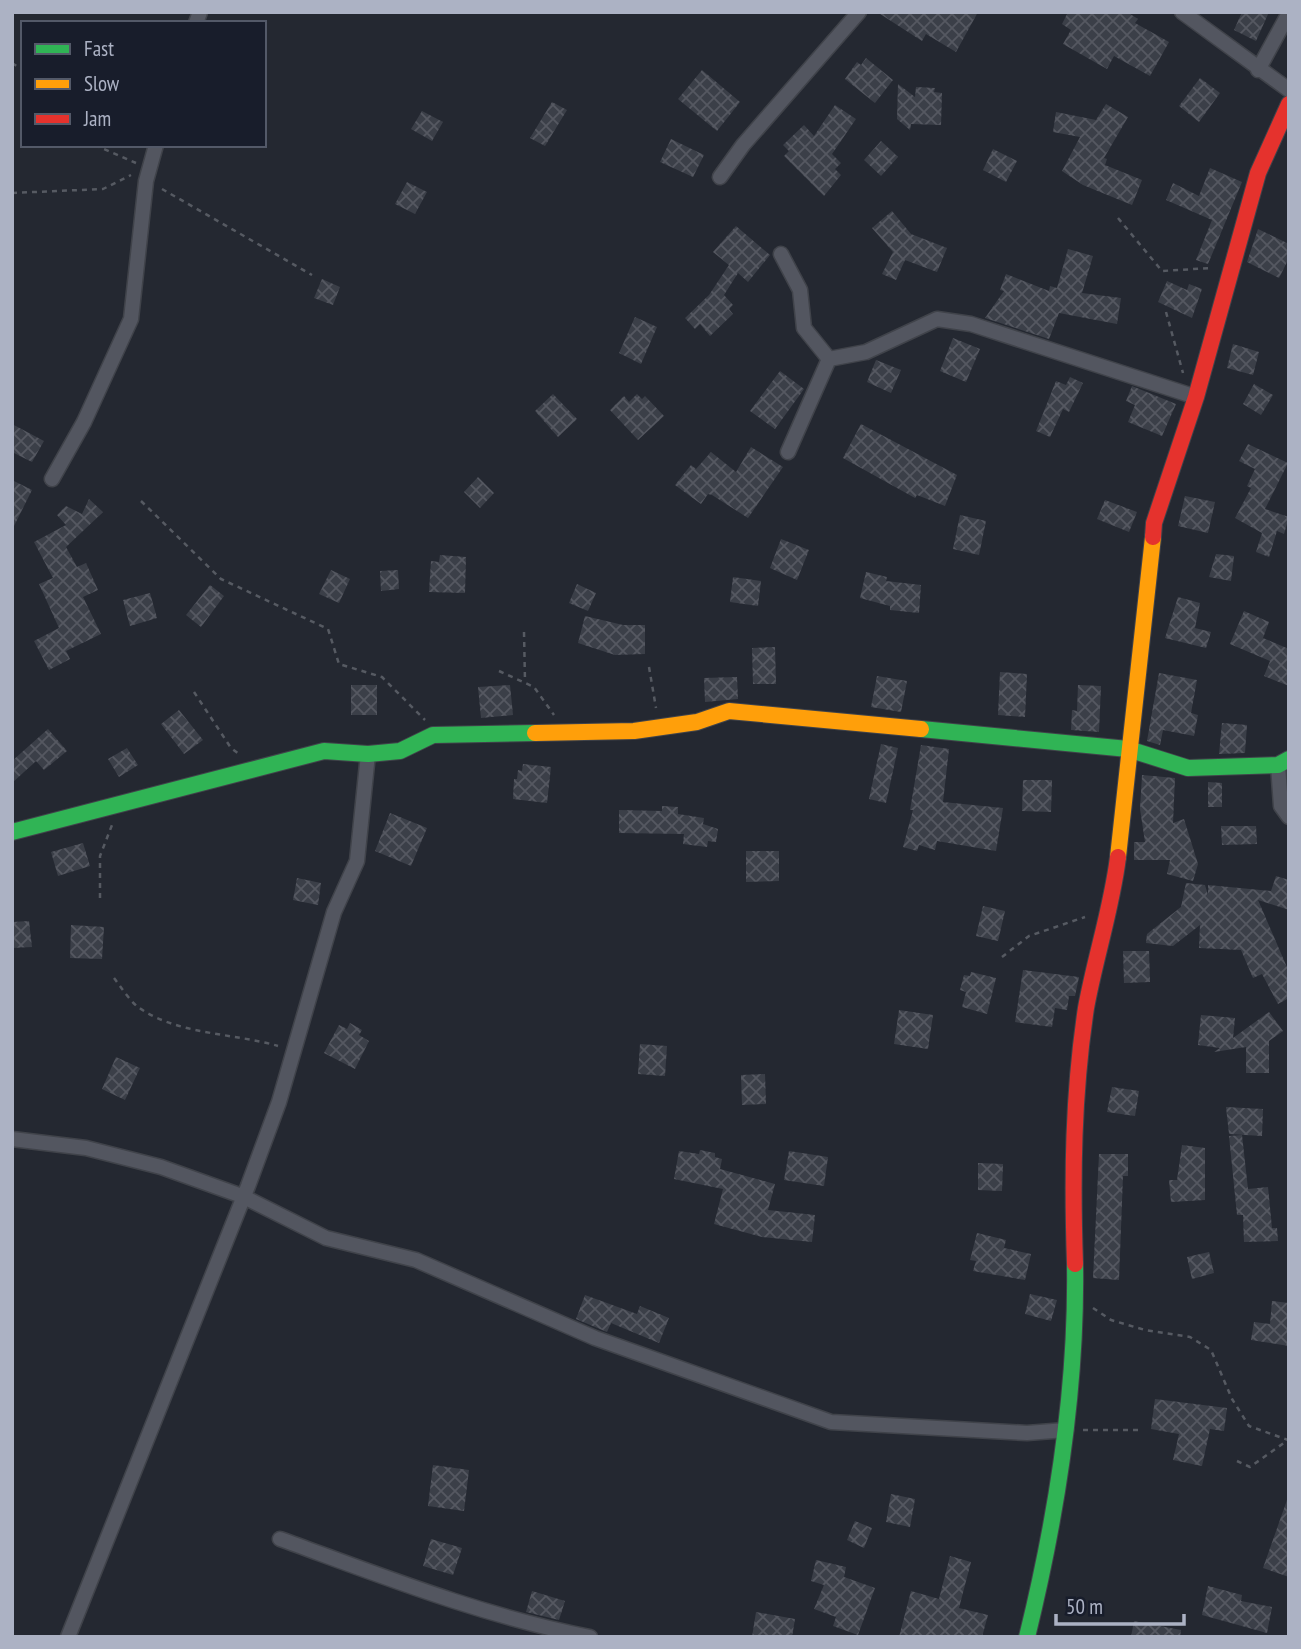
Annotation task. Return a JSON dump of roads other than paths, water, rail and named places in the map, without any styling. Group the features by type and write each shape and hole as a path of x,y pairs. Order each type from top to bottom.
{"street":[{"path":"720,177 743,145 859,12"},
{"path":"1182,12 1289,90"},
{"path":"1258,70 1289,13"},
{"path":"1027,1637 1047,1558 1066,1430 1075,1296 1072,1161 1077,1081 1104,911 1118,861 1154,523 1196,397 1258,173 1289,104"},
{"path":"52,479 84,422 131,319 148,173 155,147"},
{"path":"781,254 800,290 804,328 828,359"},
{"path":"828,359 866,352 937,319 971,324 1196,397"},
{"path":"788,452 828,359"},
{"path":"12,832 324,751 368,754 400,751 433,735 634,731 697,722 729,711 1128,749 1188,768 1283,762 1281,806 1289,817"},
{"path":"68,1637 242,1196 295,1051 334,912 358,861 368,754"},
{"path":"12,1139 86,1147 161,1167 242,1196 326,1238 416,1260 595,1338 831,1422 1027,1433 1066,1430"},
{"path":"280,1539 467,1606 542,1628 590,1637"}]}
